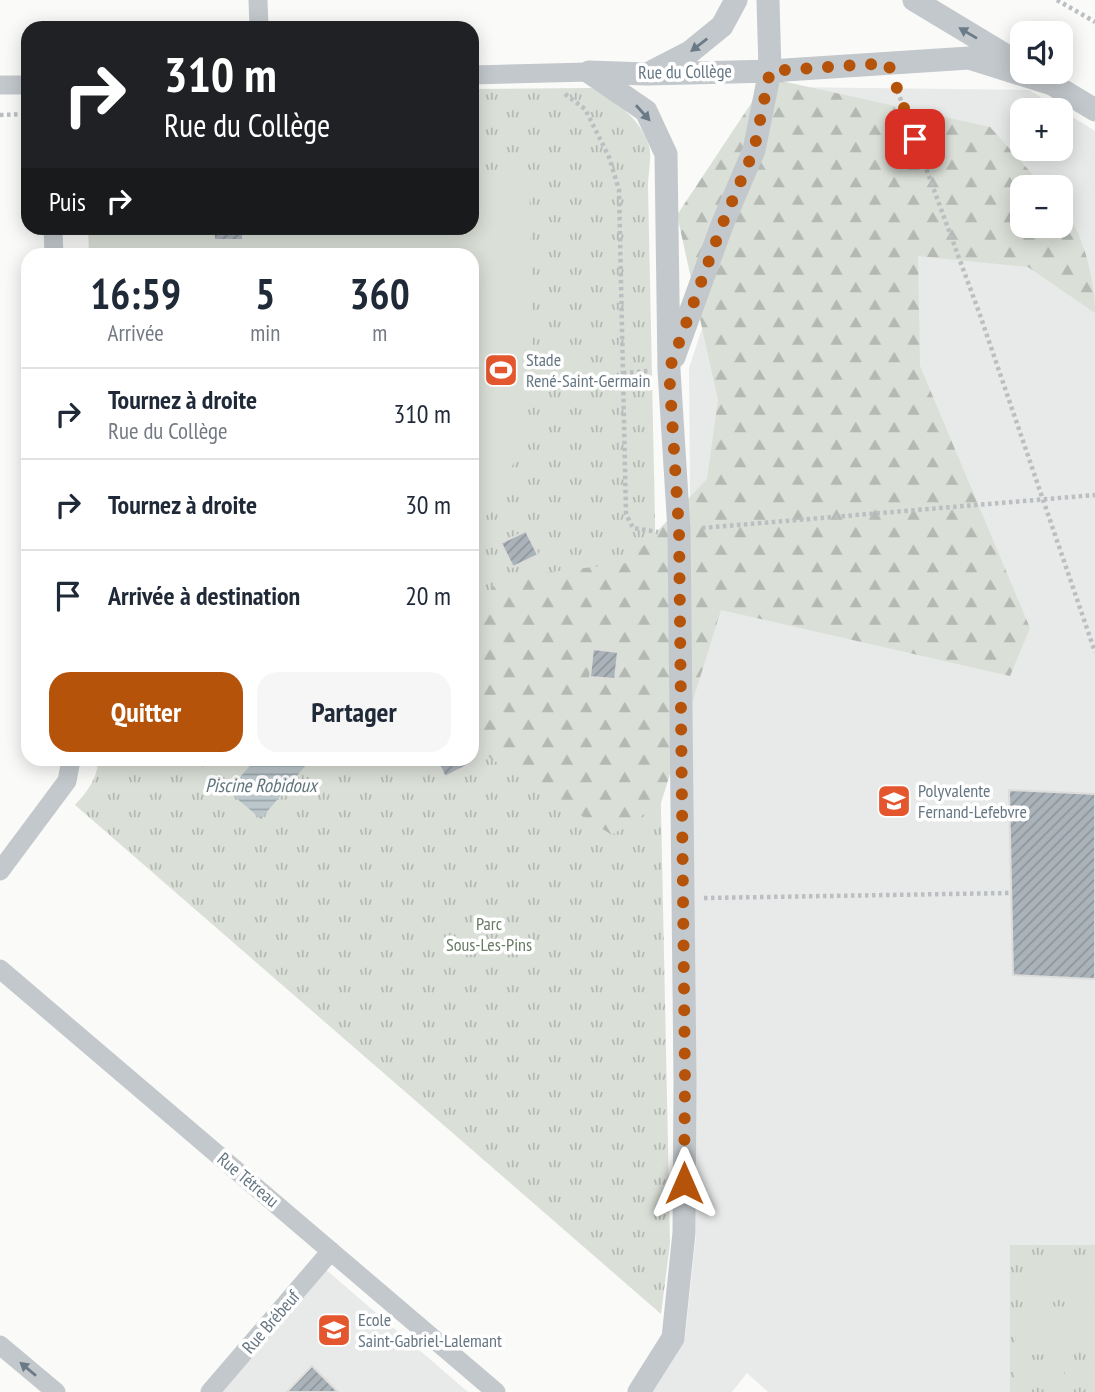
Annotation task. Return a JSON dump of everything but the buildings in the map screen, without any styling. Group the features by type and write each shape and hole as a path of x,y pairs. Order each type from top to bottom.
{"street":[{"path":"258,0 259,21"},
{"path":"647,74 690,52 722,26 736,0"},
{"path":"669,370 722,225 754,150 770,71 768,0"},
{"path":"914,0 1010,58"},
{"name":"Rue du Collège","path":"479,75 770,71 969,58 1010,69"},
{"path":"589,72 646,111 666,154 669,370 679,530 684,1233 673,1338 639,1392"},
{"name":"Rue du Collège","path":"1052,84 1095,110"},
{"path":"0,85 21,85"},
{"path":"0,871 67,781 70,766"},
{"name":"Rue Tétreau","path":"0,969 496,1392"},
{"name":"Rue Brébeuf","path":"210,1392 331,1251"},
{"path":"0,1345 56,1392"}],"path":[{"path":"1057,0 1095,22"},
{"path":"888,63 979,315 1095,652"},
{"path":"553,95 566,94 585,109 609,157 619,190 626,514 633,528 656,532 1095,495"},
{"path":"0,115 21,114"},
{"path":"682,898 1011,893"}],"shaded area":[{"name":"Polyvalente Fernand-Lefebvre","path":"782,87 1029,90 1042,98 1010,98 1010,161 1073,161 1073,117 1095,131 1095,1392 768,1392 747,1373 732,1392 650,1392 685,1338 696,1235 689,368"},
{"name":"Ecole Saint-Gabriel-Lalemant","path":"324,1268 468,1392 218,1392"}],"green space":[{"path":"768,78 990,127 1010,149 1010,161 1021,161 1033,175 1010,175 1010,238 1073,238 1073,223 1076,228 1093,285 1095,313 1028,267 918,256 920,366 1030,628 1010,676 721,610 661,803 612,835 479,751 479,608 499,578 627,563 707,479 718,400 677,215"},
{"name":"Parc Sous-Les-Pins","path":"592,88 618,105 633,119 649,146 670,1243 661,1314 75,805 91,784 97,766 479,766 479,248 89,248 88,235 479,235 479,89"},
{"name":"Stade René-Saint-Germain","path":"529,177 533,333 528,407 516,458 492,509 479,525 479,248 97,248 97,235 479,235 479,180"},
{"path":"1010,1245 1095,1245 1095,1392 1010,1392"},
{"path":"1030,1255 1095,1255 1095,1296 1030,1296"},
{"path":"1029,1306 1095,1307 1095,1353 1081,1353 1080,1348 1067,1348 1066,1354 1016,1355 1016,1331 1030,1331"},
{"path":"1095,1363 1095,1387 1079,1387 1079,1364"},
{"path":"1064,1364 1064,1388 1015,1388 1014,1365"}],"water":[{"name":"Piscine Robidoux","path":"250,766 305,766 261,819 228,791"}],"place":[{"name":"Stade René-Saint-Germain","path":"501,370"},
{"name":"Polyvalente Fernand-Lefebvre","path":"894,801"},
{"name":"Ecole Saint-Gabriel-Lalemant","path":"334,1330"}],"route":[{"path":"684,1183 679,530 669,370 722,225 754,150 770,71 888,63 915,139"}]}
